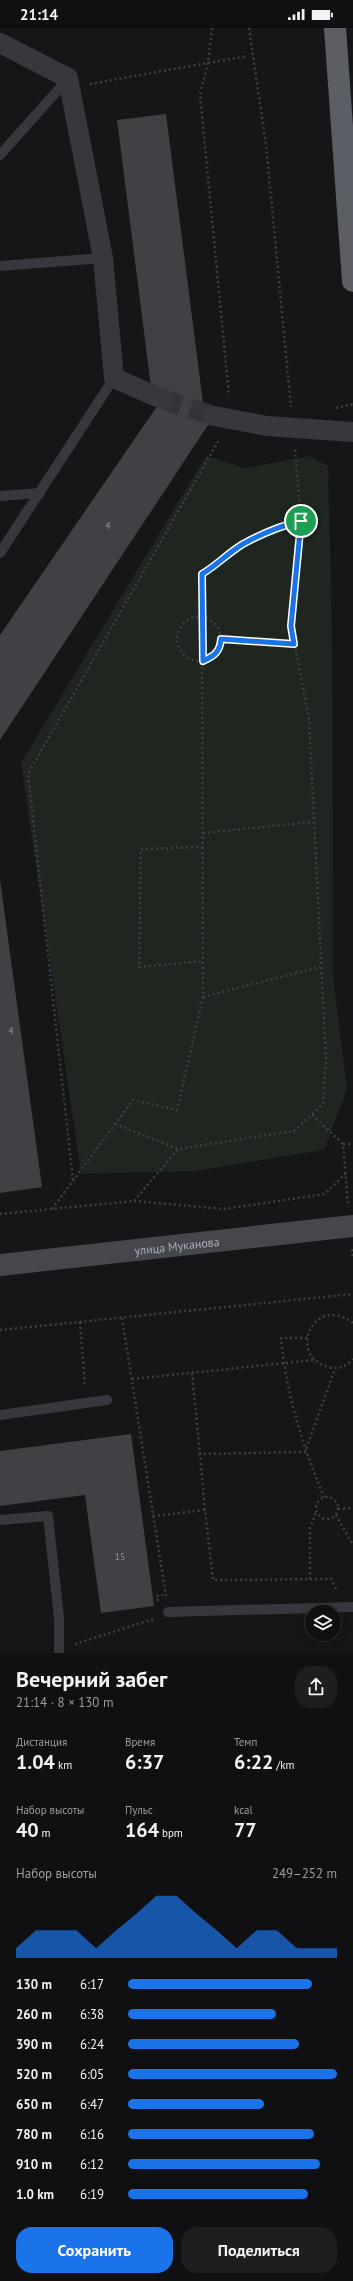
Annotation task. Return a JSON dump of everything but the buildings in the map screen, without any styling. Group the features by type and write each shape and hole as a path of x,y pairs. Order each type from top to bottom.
{"highway":[{"path":"334,28 353,281"}],"main road":[{"name":"улица Муканова","path":"0,1265 352,1227"}],"street":[{"path":"0,44 69,83 103,258 114,378 162,399"},
{"path":"223,417 293,429 353,432"}],"lane":[{"path":"0,155 69,83"},
{"path":"0,266 103,258"},
{"path":"0,553 114,378"},
{"path":"0,496 40,493"},
{"path":"0,1415 107,1400"},
{"path":"0,1520 48,1516 58,1618 59,1651"},
{"path":"164,1615 353,1607"}],"path":[{"path":"73,1180 28,774 223,417 200,94 208,63 212,28"},
{"path":"116,1124 178,1149 294,1131 323,1104 326,1060 320,967 309,719 291,626 301,521 266,145 250,28"},
{"path":"69,83 246,56"},
{"path":"52,1209 134,1100 177,1110 203,997 202,574 218,565 242,545 282,526 301,521"},
{"path":"195,616 202,617 206,617 217,624 222,635 220,647 214,656 203,661 191,660 181,653 176,642 178,631 184,621 195,616"},
{"path":"221,639 294,644"},
{"path":"203,833 314,822"},
{"path":"203,847 141,849 139,967 203,961"},
{"path":"203,997 320,967"},
{"path":"312,1115 343,1144 352,1227 353,1258"},
{"path":"343,1144 353,1144"},
{"path":"134,1201 178,1149"},
{"path":"0,1214 134,1201 224,1209 325,1194 346,1173"},
{"path":"0,1330 353,1294"},
{"path":"353,1323 343,1316 328,1315 316,1320 308,1331 306,1345 314,1360 322,1366 335,1369 349,1364 353,1359"},
{"path":"59,1651 164,1615 165,1594 122,1318"},
{"path":"80,1322 87,1403"},
{"path":"307,1338 281,1338 284,1363 305,1452 324,1497"},
{"path":"132,1379 314,1360"},
{"path":"305,1452 335,1369"},
{"path":"192,1373 213,1580 331,1579 340,1597"},
{"path":"200,1454 305,1452"},
{"path":"310,1579 310,1528 316,1512 317,1501 324,1497 332,1498 337,1503 338,1509 336,1515 331,1519 325,1520 319,1517 316,1512"},
{"path":"338,1509 353,1508"},
{"path":"153,1516 205,1510"},
{"path":"336,1515 353,1545"},
{"path":"158,1603 157,1596 165,1594"}],"shaded area":[{"path":"206,456 245,468 310,456 328,466 332,625 333,977 347,1089 324,1150 195,1171 81,1174 21,763"}],"tunnel":[{"path":"162,399 214,416"}],"route":[{"path":"301,521 291,626 294,644 221,639 220,647 214,656 203,661 202,574 218,565 242,545 282,526 301,521"}]}
